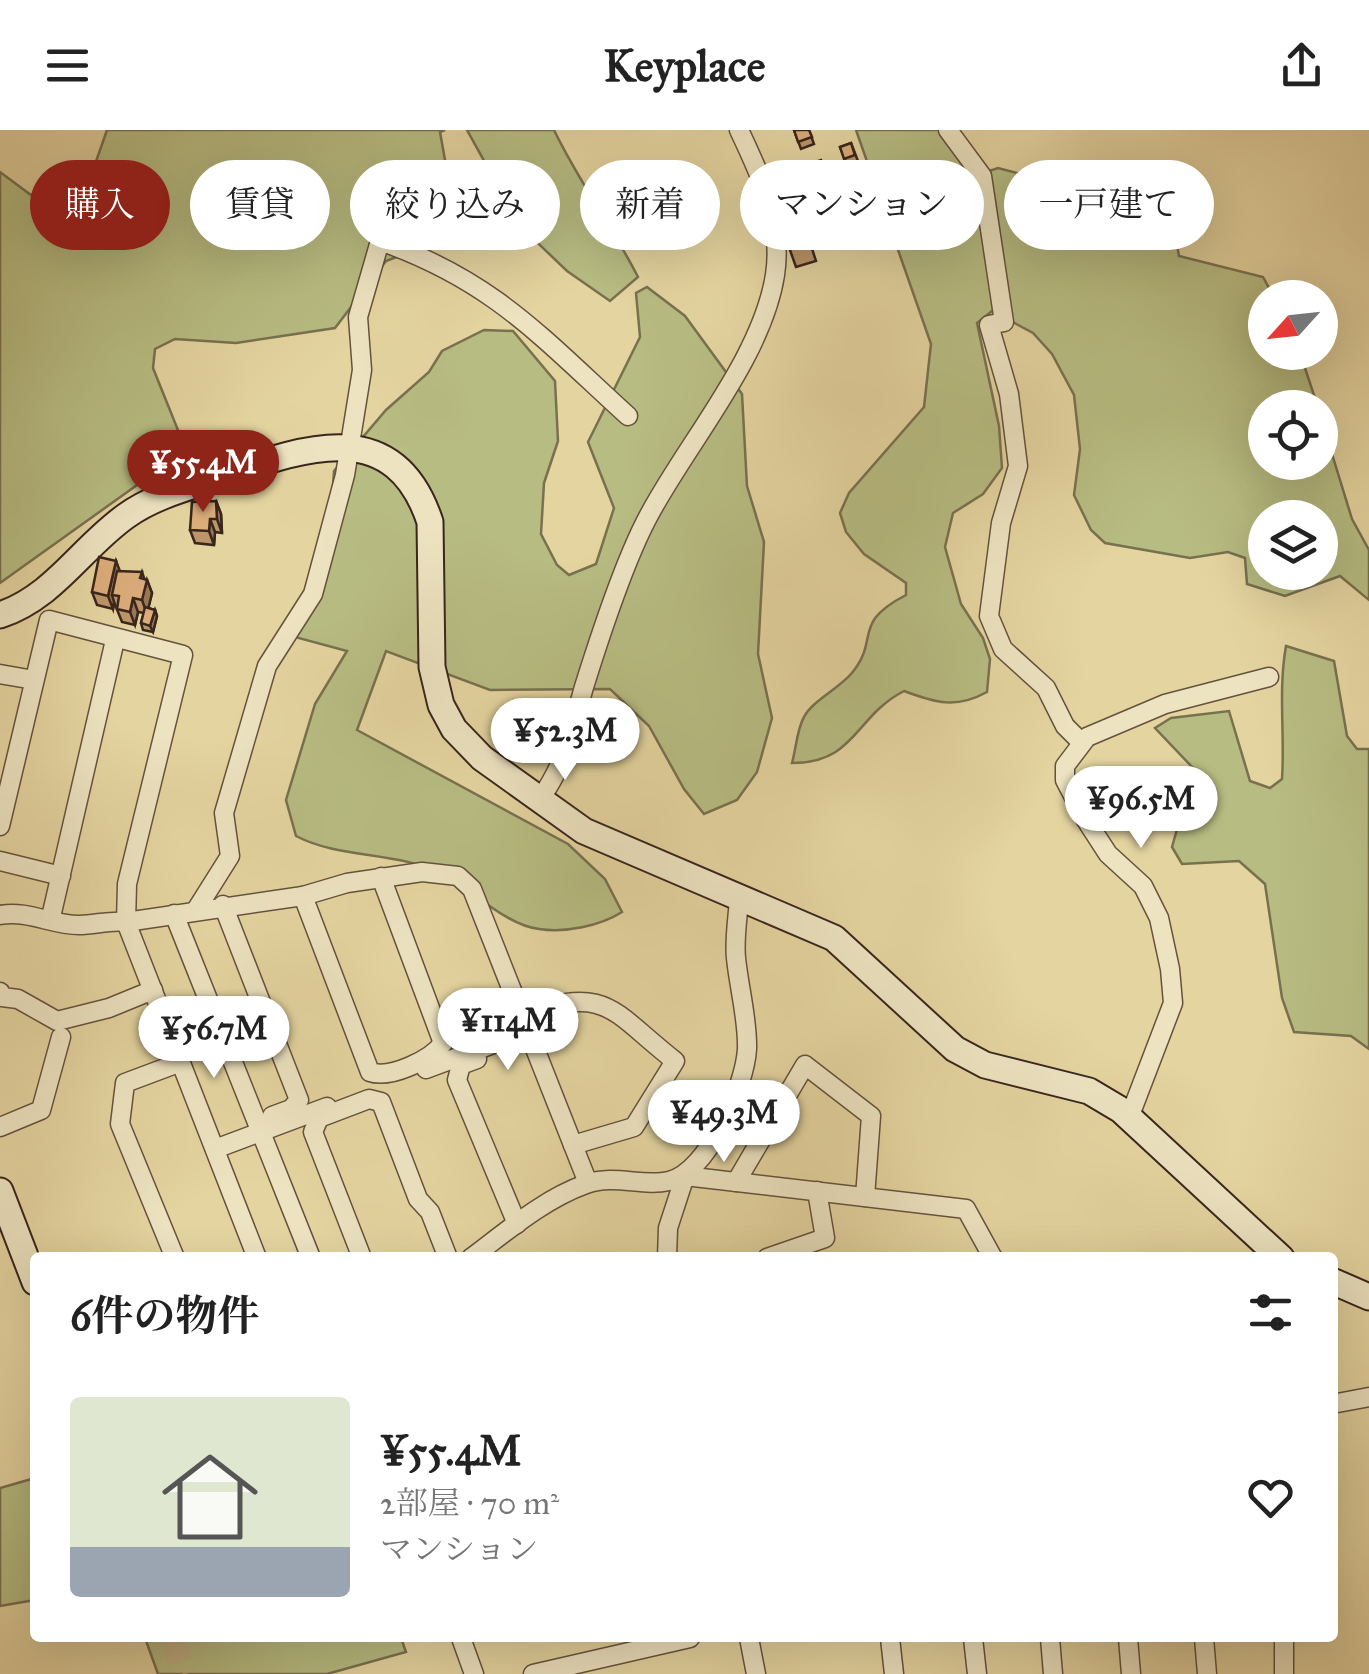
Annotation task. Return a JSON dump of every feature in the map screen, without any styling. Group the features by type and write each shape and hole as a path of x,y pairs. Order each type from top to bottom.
{"street":[{"path":"540,799 560,772 572,741 585,684 647,519 746,349 770,294 777,247 771,206 739,130"},
{"path":"948,130 982,176 1004,322 990,325 1009,394 1018,466 1000,523 990,616 1003,649 1046,688 1065,726 1081,742"},
{"path":"196,910 230,856 224,814 267,666 313,594 350,446 362,370 358,317 380,241 420,255 491,293 526,320 628,416"},
{"path":"0,615 23,607 46,591 122,519 148,502 298,450 350,446 391,464 410,479 430,522 432,668 447,717 482,758 584,831 834,938 955,1049 985,1064 1089,1091 1129,1118 1271,1252"},
{"path":"0,826 48,620 183,656 127,884 126,922 256,1252"},
{"path":"52,917 115,640"},
{"path":"0,674 34,680"},
{"path":"1129,1118 1173,1003 1170,969 1159,918 1143,886 1108,854 1066,780 1066,766 1081,742 1165,704 1269,677"},
{"path":"0,861 61,876"},
{"path":"0,915 20,911 77,925 102,919 126,922 303,896 381,877 422,872 458,876 472,889 588,1183"},
{"path":"303,896 370,1072 380,1076 436,1054 443,1044 381,877"},
{"path":"667,1252 668,1228 685,1176 711,1143 737,1095 747,1049 735,954 739,898"},
{"path":"223,906 299,1100 260,1127"},
{"path":"174,914 308,1252"},
{"path":"0,992 2,997 18,999 57,1020 109,1008 153,990"},
{"path":"517,1224 457,1080 461,1065 527,1028 566,1000 598,1001 676,1062 634,1128 574,1146"},
{"path":"213,1145 527,1028"},
{"path":"0,1128 42,1110 60,1036"},
{"path":"173,1252 120,1124 125,1083 181,1062"},
{"path":"736,1182 805,1065 871,1116 865,1197"},
{"path":"360,1252 313,1132 319,1118 369,1099 381,1102 418,1199 430,1212 446,1252"},
{"path":"479,1252 517,1224 588,1183 624,1177 665,1182 685,1176 966,1209 990,1252"},
{"path":"0,1191 30,1269"},
{"path":"784,1252 825,1238 817,1191"},
{"path":"1338,1284 1369,1297"},
{"path":"1338,1403 1369,1398"},
{"path":"462,1642 474,1674"},
{"path":"533,1674 673,1642"},
{"path":"750,1642 756,1674"},
{"path":"890,1642 894,1674"},
{"path":"973,1642 977,1674"},
{"path":"1050,1642 1054,1674"},
{"path":"1128,1642 1131,1674"},
{"path":"1204,1642 1207,1674"},
{"path":"1284,1642 1284,1674"}],"green space":[{"path":"107,130 445,130 440,132 445,160 350,160 350,250 415,250 386,261 335,328 236,343 175,339 155,349 153,368 186,450 0,583 0,172 30,194 30,250 170,250 170,160 96,160"},
{"path":"467,130 554,130 580,178 580,250 623,250 638,277 610,301 545,250 560,250 560,160 484,160"},
{"path":"856,130 940,130 962,160 867,160"},
{"path":"1004,170 1004,250 1178,250 1179,256 1263,277 1265,280 1248,280 1248,370 1306,370 1312,390 1248,390 1248,480 1338,480 1338,474 1352,519 1369,550 1369,600 1338,577 1338,500 1248,500 1248,584 1245,558 1228,552 1190,558 1105,543 1091,530 1074,495 1080,449 1074,395 1052,354 1033,333 992,311 977,323 999,426 1002,468 983,494 953,513 945,547 961,604 983,638 990,659 987,692 965,701 946,702 904,691 874,713 842,747 813,761 792,763 808,711 851,674 860,662 878,615 906,595 906,583 864,554 846,532 840,513 849,493 924,407 931,344 898,250 984,250 984,173"},
{"path":"647,287 685,316 742,394 747,486 764,542 758,654 772,718 757,772 737,800 704,814 684,789 649,726 610,689 490,690 386,651 357,730 568,844 605,879 622,912 593,925 571,929 527,926 427,868 332,849 296,836 286,800 315,704 347,651 291,636 332,500 334,471 386,410 429,372 442,351 484,330 513,331 555,381 558,441 544,483 541,534 557,565 569,575 596,564 614,508 588,442 640,337 636,293"},
{"path":"1266,590 1302,590 1285,596"},
{"path":"1286,646 1334,661 1347,736 1357,749 1369,749 1369,1049 1351,1036 1294,1032 1282,998 1265,884 1239,861 1182,864 1172,847 1194,769 1155,728 1171,718 1229,711 1250,781 1270,788 1282,779 1282,679"},
{"path":"30,1479 30,1601 0,1606 0,1488"},
{"path":"146,1642 402,1642 406,1652 327,1674 158,1674"}],"building":[{"path":"794,130 809,130 812,137 798,142"},
{"path":"851,143 855,155 844,159 840,147"},
{"path":"216,501 217,519 210,519 209,531 190,530 192,502"},
{"path":"99,557 116,561 108,596 92,592"},
{"path":"117,571 142,572 140,578 147,580 142,600 133,598 130,612 117,609 119,596 112,595"},
{"path":"145,607 155,610 150,626 141,623"}],"tunnel":[{"path":"173,1642 185,1674"}]}
